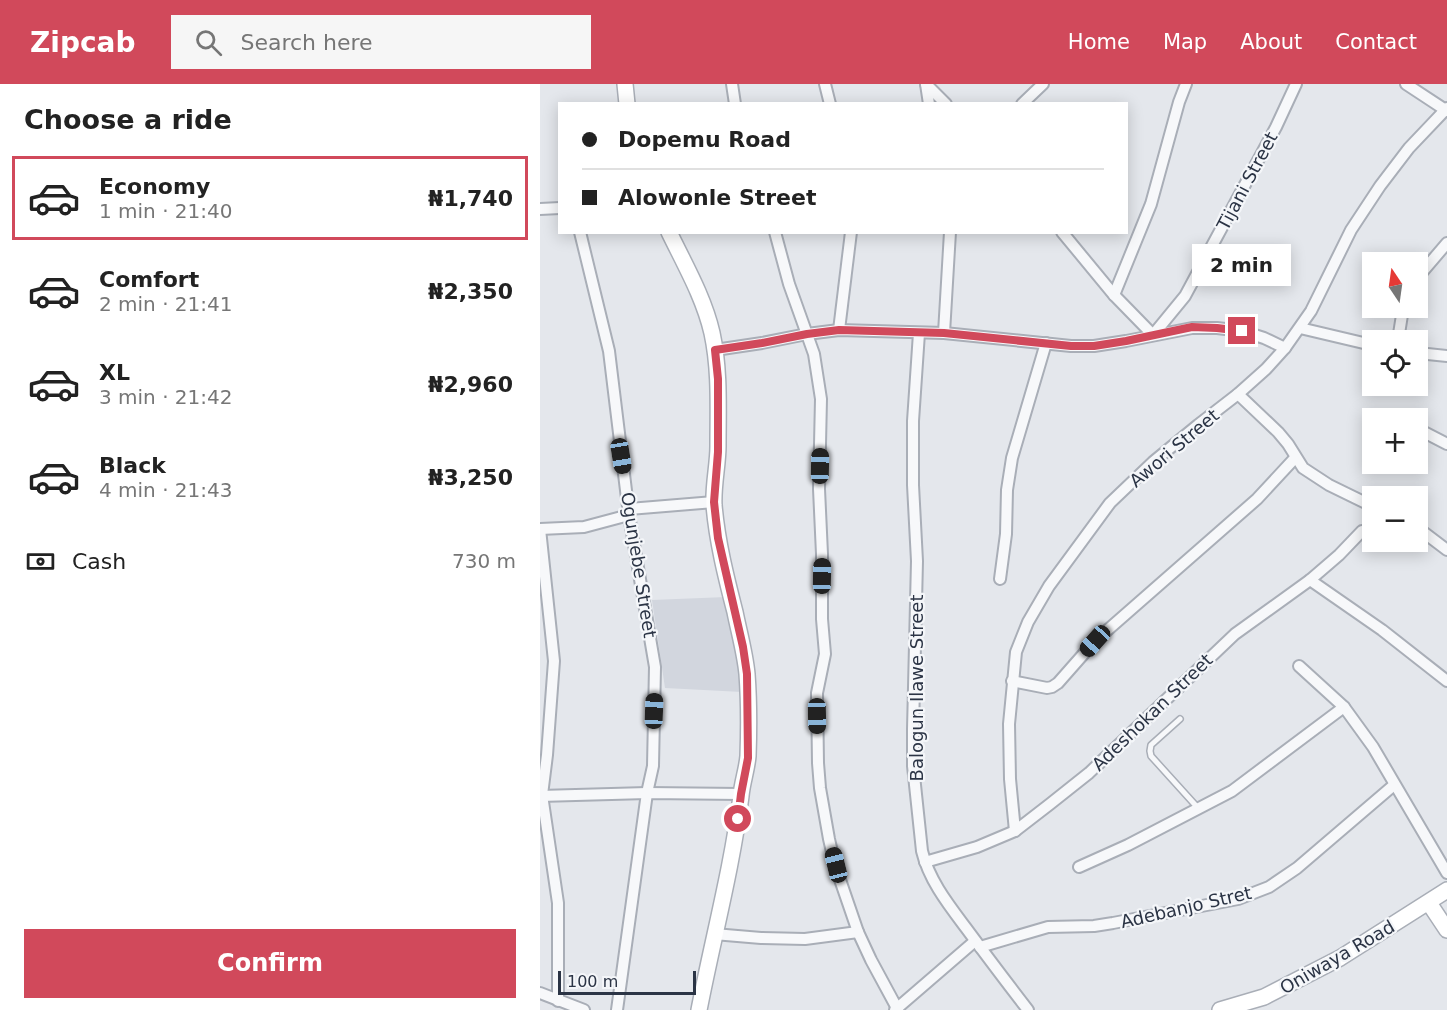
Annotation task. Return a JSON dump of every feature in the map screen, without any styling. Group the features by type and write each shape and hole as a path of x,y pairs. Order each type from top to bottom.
{"main road":[{"path":"625,84 627,102"},
{"path":"670,234 707,317 715,350 718,379 718,452 714,502 718,538 747,674 748,758 732,859 699,1010"},
{"name":"Oniwaya Road","path":"1220,1010 1264,997 1340,958 1447,890"},
{"path":"1429,903 1447,930"}],"street":[{"path":"732,84 735,102"},
{"path":"825,84 830,102"},
{"path":"926,84 929,102"},
{"path":"926,84 944,102"},
{"path":"1024,102 1043,84"},
{"path":"1114,295 1151,204 1186,84"},
{"name":"Tijani Street","path":"1153,335 1185,296 1276,127 1296,84"},
{"path":"1406,84 1446,110"},
{"name":"Awori Street","path":"1015,831 1009,735 1016,652 1028,622 1049,586 1110,503 1153,462 1238,394 1285,348 1311,311 1350,230 1409,148 1446,110"},
{"path":"540,209 558,208"},
{"name":"Ogunjebe Street","path":"580,234 609,351 629,512 656,667 653,766 647,792 617,1010"},
{"path":"776,234 789,284 814,354 820,399 819,489 825,654 817,693 820,789 831,847 858,932 897,1009"},
{"path":"839,330 850,234"},
{"path":"944,333 950,234"},
{"path":"1064,234 1114,295 1153,335"},
{"path":"1428,265 1447,243"},
{"path":"715,350 839,330 944,333 1071,346 1094,346 1192,327 1242,331 1285,348"},
{"path":"1300,328 1362,343"},
{"name":"Balogun Ilawe Street","path":"920,333 913,421 913,485 917,561 913,766 922,851 925,862 942,895 1028,1010"},
{"path":"1000,579 1006,534 1007,490 1012,458 1046,343"},
{"path":"1428,353 1444,353"},
{"path":"1238,394 1278,432 1303,468 1329,485 1362,501"},
{"path":"1428,434 1447,444"},
{"path":"1012,681 1047,687 1058,683 1095,641 1257,499 1295,458"},
{"path":"558,1001 558,903 541,796 547,754 554,661 540,529 584,527 610,522 629,512 714,502"},
{"name":"Adeshokan Street","path":"925,862 977,847 1015,831 1089,772 1235,634 1340,555 1362,531"},
{"path":"1428,536 1447,550"},
{"path":"1310,579 1382,630 1447,681"},
{"path":"1299,666 1344,707 1373,747 1447,873"},
{"path":"1079,867 1199,810 1232,791 1344,707"},
{"name":"Adebanjo Stret","path":"897,1009 977,944 1048,927 1094,926 1238,899 1269,887 1297,868 1394,785"},
{"path":"541,796 647,792 741,794"},
{"path":"714,934 805,939 858,932"},
{"path":"540,993 584,1010"}],"lane":[{"path":"1180,719 1151,746 1151,756 1199,810"}],"shaded area":[{"path":"726,597 742,692 665,688 652,600"}],"route":[{"path":"738,819 748,758 747,674 718,538 714,502 718,452 718,379 715,350 839,330 944,333 1071,346 1094,346 1126,341 1192,327 1242,331"}]}
